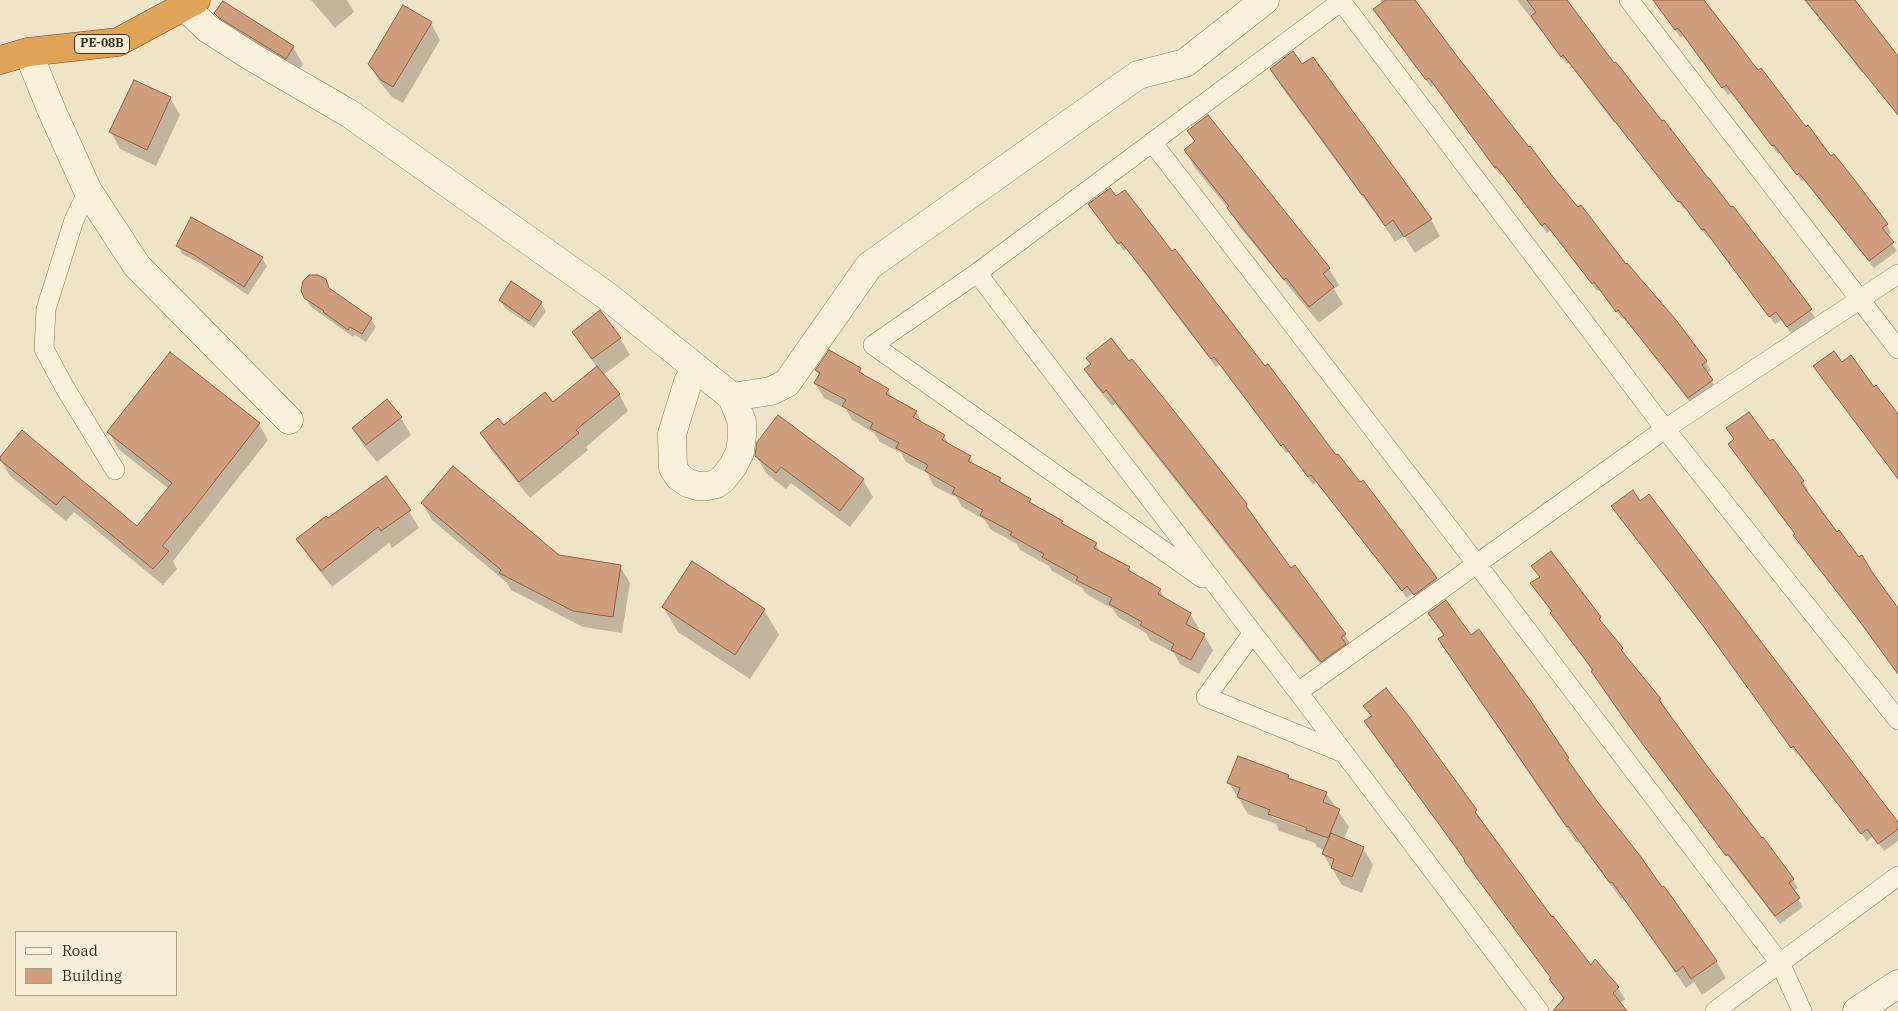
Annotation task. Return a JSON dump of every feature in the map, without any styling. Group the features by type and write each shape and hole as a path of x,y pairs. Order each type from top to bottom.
{"highway":[{"name":"PE-08B","path":"0,60 28,52 118,42 176,7"}],"street":[{"path":"732,397 771,391 787,383 869,266 1138,75 1185,63 1265,0"},
{"path":"176,7 252,57 350,114 607,296 732,397 742,422 740,452 733,466 723,479 716,484 698,486 688,483 679,477 673,468 672,434 688,382 696,368"},
{"path":"28,52 50,109 88,191 137,266 290,420"},
{"path":"1857,1011 1898,984"}],"lane":[{"path":"1217,589 873,345 977,273 1342,0 1665,429 1898,720"},
{"path":"1629,0 1898,349"},
{"path":"1152,142 1476,563 1780,963 1802,1011"},
{"path":"88,191 74,220 46,309 44,349 65,388 115,470"},
{"path":"977,273 1217,589 1298,692 1341,752 1539,1011"},
{"path":"1298,692 1665,429 1898,274"},
{"path":"1252,634 1206,697 1341,752"},
{"path":"1715,1011 1898,876"}],"building":[{"path":"1386,0 1415,0 1553,177 1578,207 1581,205 1626,264 1676,320 1707,361 1702,365 1713,380 1688,398 1618,310 1616,312 1594,282 1592,284 1545,223 1542,226 1496,166 1495,168 1429,78 1426,80 1373,9"},
{"path":"1527,0 1567,0 1614,63 1616,62 1662,121 1664,120 1812,309 1787,327 1776,312 1769,317 1704,229 1702,230 1680,201 1678,202 1563,55 1561,57 1531,16 1536,12"},
{"path":"1653,0 1704,0 1758,70 1761,68 1806,127 1808,125 1831,156 1834,154 1857,183 1888,224 1882,228 1894,242 1869,261 1799,173 1797,175 1774,145 1772,146 1726,85 1722,88 1678,28 1675,30"},
{"path":"1805,0 1855,0 1898,56 1898,115"},
{"path":"223,1 294,46 286,59 218,17 214,13"},
{"path":"403,5 432,22 393,87 381,80 368,64"},
{"path":"1293,51 1302,64 1313,57 1432,219 1404,237 1393,220 1385,226 1270,69"},
{"path":"134,80 171,97 147,150 109,132"},
{"path":"1208,115 1330,268 1323,274 1334,287 1309,307 1286,278 1284,280 1227,208 1229,206 1184,150 1195,141 1187,131"},
{"path":"1110,188 1116,196 1125,190 1172,251 1175,249 1265,366 1268,364 1336,455 1338,454 1360,482 1363,480 1437,578 1414,595 1407,586 1402,591 1311,475 1308,477 1283,444 1281,446 1214,357 1211,359 1145,272 1121,242 1118,244 1088,204"},
{"path":"191,217 263,257 244,287 194,255 176,246"},
{"path":"309,275 318,275 326,279 329,288 372,318 362,334 350,327 348,330 304,298 301,290 303,281"},
{"path":"511,281 542,302 529,321 499,300"},
{"path":"600,310 621,338 592,359 572,332"},
{"path":"1111,338 1129,361 1132,359 1174,411 1247,504 1246,506 1291,568 1295,565 1346,634 1341,637 1346,644 1321,662 1106,390 1103,393 1084,369 1091,364 1086,358"},
{"path":"829,350 861,368 859,372 889,389 886,394 917,411 913,417 945,435 942,440 971,456 968,461 1001,478 999,481 1031,499 1029,502 1097,543 1094,548 1130,567 1128,570 1161,589 1158,594 1191,613 1186,624 1205,634 1191,660 1171,650 1174,644 1140,625 1142,622 1109,604 1112,598 1076,580 1078,577 1042,557 1044,554 1010,535 1012,532 980,515 983,510 952,493 955,488 925,471 928,465 896,448 899,443 870,428 873,423 842,406 846,400 814,383 820,373 815,370"},
{"path":"1834,351 1842,362 1851,355 1874,387 1876,385 1898,414 1898,479 1813,366"},
{"path":"170,352 260,423 162,546 169,551 153,569 64,496 56,505 0,460 0,457 22,430 137,526 172,483 107,432"},
{"path":"597,366 620,394 576,430 579,433 519,482 480,433 498,418 504,425 545,392 553,402"},
{"path":"387,399 402,417 366,445 352,428"},
{"path":"1749,412 1770,441 1773,439 1804,481 1801,483 1837,532 1839,530 1859,557 1862,555 1898,608 1898,674 1793,535 1795,534 1728,444 1734,439 1726,428"},
{"path":"778,415 864,479 840,511 781,467 776,473 755,456 757,442"},
{"path":"453,466 559,555 621,565 613,617 573,611 499,573 501,570 421,503"},
{"path":"386,476 411,510 381,531 378,527 321,571 296,539 326,516 328,518"},
{"path":"1633,490 1640,501 1649,494 1898,822 1898,829 1878,844 1867,829 1861,834 1793,746 1791,748 1704,627 1611,506"},
{"path":"1551,551 1601,617 1599,619 1623,648 1621,650 1661,699 1659,700 1701,758 1794,879 1789,883 1800,898 1775,916 1728,854 1726,856 1627,723 1591,671 1593,670 1530,583 1540,577 1531,566"},
{"path":"692,561 765,609 735,655 662,607"},
{"path":"1446,600 1471,635 1479,629 1530,700 1569,758 1567,759 1597,801 1662,887 1664,886 1717,961 1691,979 1683,966 1676,972 1612,882 1610,883 1567,827 1438,639 1444,635 1428,613"},
{"path":"1386,688 1477,810 1475,812 1552,917 1591,965 1595,959 1619,987 1613,993 1627,1011 1553,1011 1564,998 1549,979 1551,978 1464,861 1364,721 1372,716 1363,706"},
{"path":"1238,756 1289,775 1288,778 1327,792 1323,802 1340,809 1328,838 1268,814 1270,810 1237,797 1240,788 1227,783"},
{"path":"1331,833 1364,847 1352,877 1331,868 1334,859 1322,854"}]}
